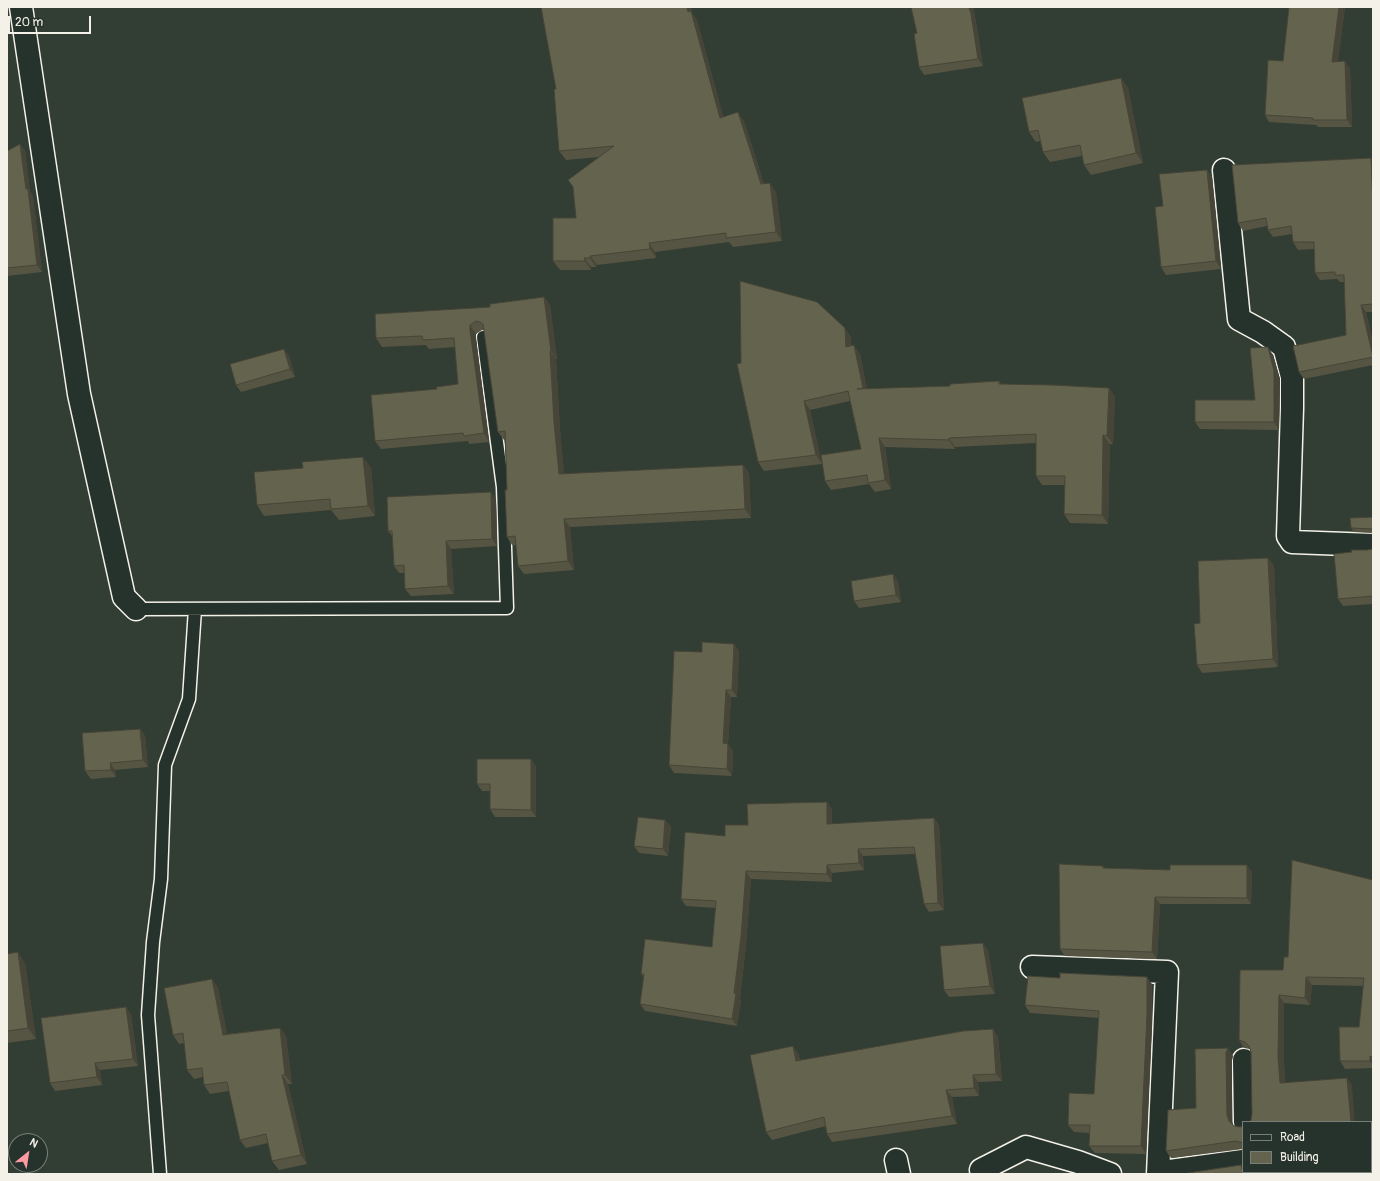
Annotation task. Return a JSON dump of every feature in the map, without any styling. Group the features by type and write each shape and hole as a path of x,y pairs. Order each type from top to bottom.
{"street":[{"path":"21,7 79,394 124,597 136,608"},
{"path":"1224,170 1239,319 1263,332 1284,347 1292,378 1288,536 1292,542 1373,545"},
{"path":"1032,967 1167,972 1158,1174"},
{"path":"1244,1060 1245,1121"},
{"path":"981,1170 1026,1147 1078,1162 1110,1174"},
{"path":"1166,1174 1170,1171 1242,1161"}],"lane":[{"path":"136,608 507,608 503,487 483,337"},
{"path":"160,1174 148,1014 153,942 161,879 165,765 189,699 195,608"}],"building":[{"path":"541,7 687,7 688,12 691,11 720,118 738,112 761,184 770,183 776,232 726,238 726,233 649,243 650,249 590,256 590,258 584,258 585,261 553,261 553,218 576,218 573,187 568,180 614,146 559,151 554,89 556,89"},
{"path":"911,7 969,7 978,59 919,67 914,34 917,33"},
{"path":"1289,7 1339,7 1332,62 1345,61 1347,120 1313,120 1313,118 1265,115 1268,60 1283,61"},
{"path":"1121,78 1136,153 1084,165 1080,145 1043,152 1038,130 1029,132 1022,98"},
{"path":"20,144 26,189 28,189 37,265 7,268 7,151"},
{"path":"1371,158 1373,206 1373,304 1361,305 1373,357 1299,372 1293,346 1346,335 1344,275 1335,275 1335,272 1315,273 1314,242 1293,242 1291,226 1268,230 1266,218 1238,223 1232,165"},
{"path":"1207,170 1216,261 1161,267 1155,207 1163,206 1159,174"},
{"path":"740,281 817,302 845,328 846,347 854,345 863,388 857,389 950,386 950,384 999,381 999,384 1109,388 1107,436 1103,435 1102,515 1064,514 1065,476 1036,476 1036,434 949,438 949,440 879,438 885,480 868,483 867,475 825,481 821,455 861,449 848,391 804,401 816,455 758,462 737,364 741,363"},
{"path":"544,297 551,351 554,422 559,474 743,465 745,509 564,519 568,561 518,566 515,536 507,537 505,431 498,432 483,324 476,321 470,325 470,330 484,433 464,436 463,433 375,441 371,395 437,389 436,387 458,384 454,338 423,340 422,336 376,338 375,314 490,307 490,304"},
{"path":"1268,347 1274,371 1274,422 1195,422 1195,400 1255,400 1250,348"},
{"path":"284,349 290,369 236,385 230,364"},
{"path":"363,457 368,506 331,509 330,499 257,505 254,472 303,468 302,462"},
{"path":"491,492 492,539 446,541 448,586 405,589 404,565 394,566 392,531 388,531 387,497"},
{"path":"1373,517 1373,529 1351,528 1350,518"},
{"path":"1373,549 1373,596 1338,599 1334,554 1352,552 1351,550"},
{"path":"1268,558 1273,659 1197,665 1194,624 1200,623 1198,561"},
{"path":"893,574 896,595 854,601 851,581"},
{"path":"702,642 734,644 732,690 726,690 723,743 728,744 727,769 669,765 674,651 702,652"},
{"path":"140,729 143,760 110,763 111,770 85,771 82,733"},
{"path":"477,759 531,759 531,810 490,809 490,784 477,784"},
{"path":"827,802 827,824 934,818 938,903 924,904 914,847 858,849 859,863 827,865 827,874 746,871 741,937 734,993 736,994 732,1019 640,1004 644,974 641,974 645,939 712,947 716,901 681,899 685,832 725,836 725,825 748,825 747,804"},
{"path":"638,817 665,820 663,849 634,846"},
{"path":"1292,860 1373,880 1373,1057 1370,1056 1370,1061 1340,1061 1339,1027 1359,1027 1364,978 1306,977 1305,998 1279,995 1278,1056 1280,1083 1347,1078 1351,1121 1250,1121 1252,1114 1251,1052 1249,1046 1245,1042 1239,1040 1240,970 1283,970 1284,957 1288,957"},
{"path":"1059,864 1103,866 1103,868 1170,870 1170,865 1247,865 1247,898 1155,897 1152,952 1060,949"},
{"path":"983,943 990,986 944,990 940,946"},
{"path":"18,952 28,1028 7,1031 7,954"},
{"path":"1060,973 1147,977 1147,1015 1141,1146 1089,1146 1090,1125 1068,1125 1069,1093 1094,1094 1099,1011 1025,1005 1028,976 1060,978"},
{"path":"212,979 223,1035 280,1028 285,1075 282,1075 301,1155 272,1161 266,1134 240,1140 227,1082 204,1085 202,1068 187,1070 183,1033 173,1035 164,988"},
{"path":"126,1007 133,1059 95,1063 97,1077 50,1083 41,1018"},
{"path":"993,1029 996,1074 973,1075 974,1088 946,1090 952,1116 827,1134 824,1117 766,1132 750,1055 793,1046 796,1061 963,1031"},
{"path":"1228,1048 1226,1053 1227,1115 1229,1121 1234,1126 1242,1126 1242,1143 1236,1141 1166,1151 1168,1110 1196,1108 1195,1049"},
{"path":"1241,1165 1242,1173 1244,1174 1181,1174"},
{"path":"1264,1173 1329,1173 1323,1174 1263,1174"}]}
